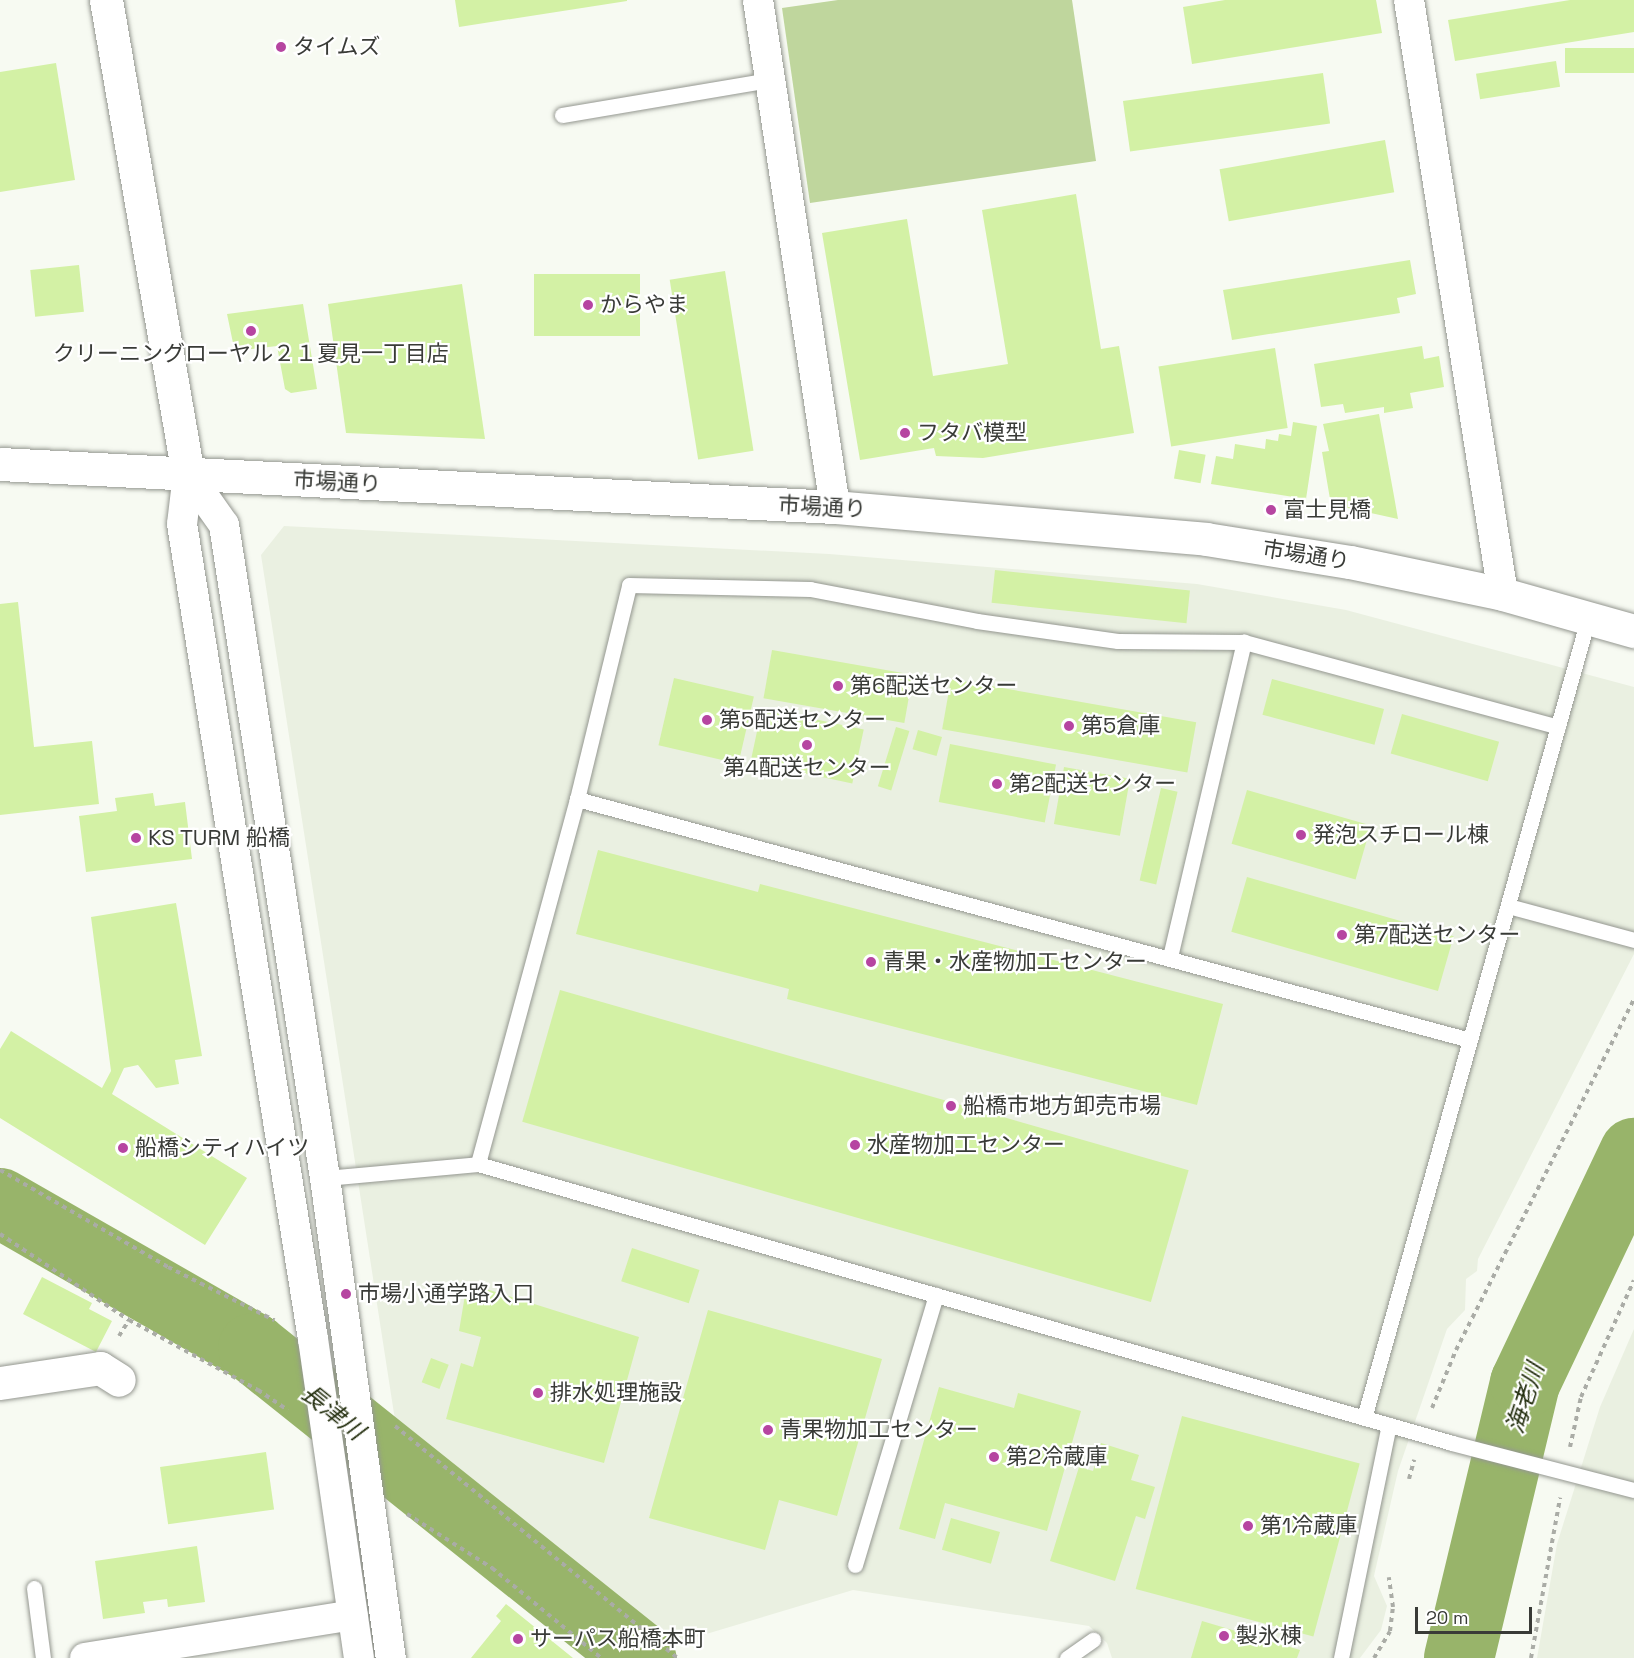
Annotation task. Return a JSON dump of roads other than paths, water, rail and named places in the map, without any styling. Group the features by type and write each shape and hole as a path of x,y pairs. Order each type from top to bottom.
{"street":[{"path":"106,0 188,474 182,524 313,1339 359,1658"},
{"path":"758,0 835,507"},
{"path":"1409,0 1503,594"},
{"name":"市場通り","path":"0,464 835,507 1206,539 1350,562 1503,594 1634,631"},
{"path":"188,474 224,525 325,1179 391,1658"},
{"path":"0,1383 100,1368 119,1380"},
{"path":"85,1658 353,1615"}],"lane":[{"path":"562,115 770,80"},
{"path":"478,1164 577,799 629,585 810,589 977,621 1118,641 1244,642 1558,727"},
{"path":"1364,1418 1588,619"},
{"path":"1170,957 1244,642"},
{"path":"577,799 1170,957 1470,1040"},
{"path":"1508,906 1634,940"},
{"path":"325,1179 478,1164 1452,1443 1634,1491"},
{"path":"855,1565 936,1295"},
{"path":"1341,1658 1389,1425"},
{"path":"34,1588 43,1658"},
{"path":"1067,1658 1093,1640"}],"waterway":[{"name":"海老川","path":"1459,1658 1525,1383 1634,1153"},
{"name":"長津川","path":"0,1203 253,1348 641,1658"}],"place":[{"name":"タイムズ","path":"281,47"},
{"name":"からやま","path":"588,305"},
{"name":"クリーニングローヤル２１夏見一丁目店","path":"251,331"},
{"name":"フタバ模型","path":"905,433"},
{"name":"富士見橋","path":"1271,510"},
{"name":"第6配送センター","path":"838,686"},
{"name":"第5配送センター","path":"707,720"},
{"name":"第5倉庫","path":"1069,726"},
{"name":"第4配送センター","path":"807,745"},
{"name":"第2配送センター","path":"997,784"},
{"name":"発泡スチロール棟","path":"1301,835"},
{"name":"KS TURM 船橋","path":"136,838"},
{"name":"第7配送センター","path":"1342,935"},
{"name":"青果・水産物加工センター","path":"871,962"},
{"name":"船橋市地方卸売市場","path":"951,1106"},
{"name":"水産物加工センター","path":"855,1145"},
{"name":"船橋シティハイツ","path":"123,1148"},
{"name":"市場小通学路入口","path":"346,1294"},
{"name":"排水処理施設","path":"538,1393"},
{"name":"青果物加工センター","path":"768,1430"},
{"name":"第2冷蔵庫","path":"994,1457"},
{"name":"第1冷蔵庫","path":"1248,1526"},
{"name":"製氷棟","path":"1224,1636"},
{"name":"サーパス船橋本町","path":"518,1639"}]}
